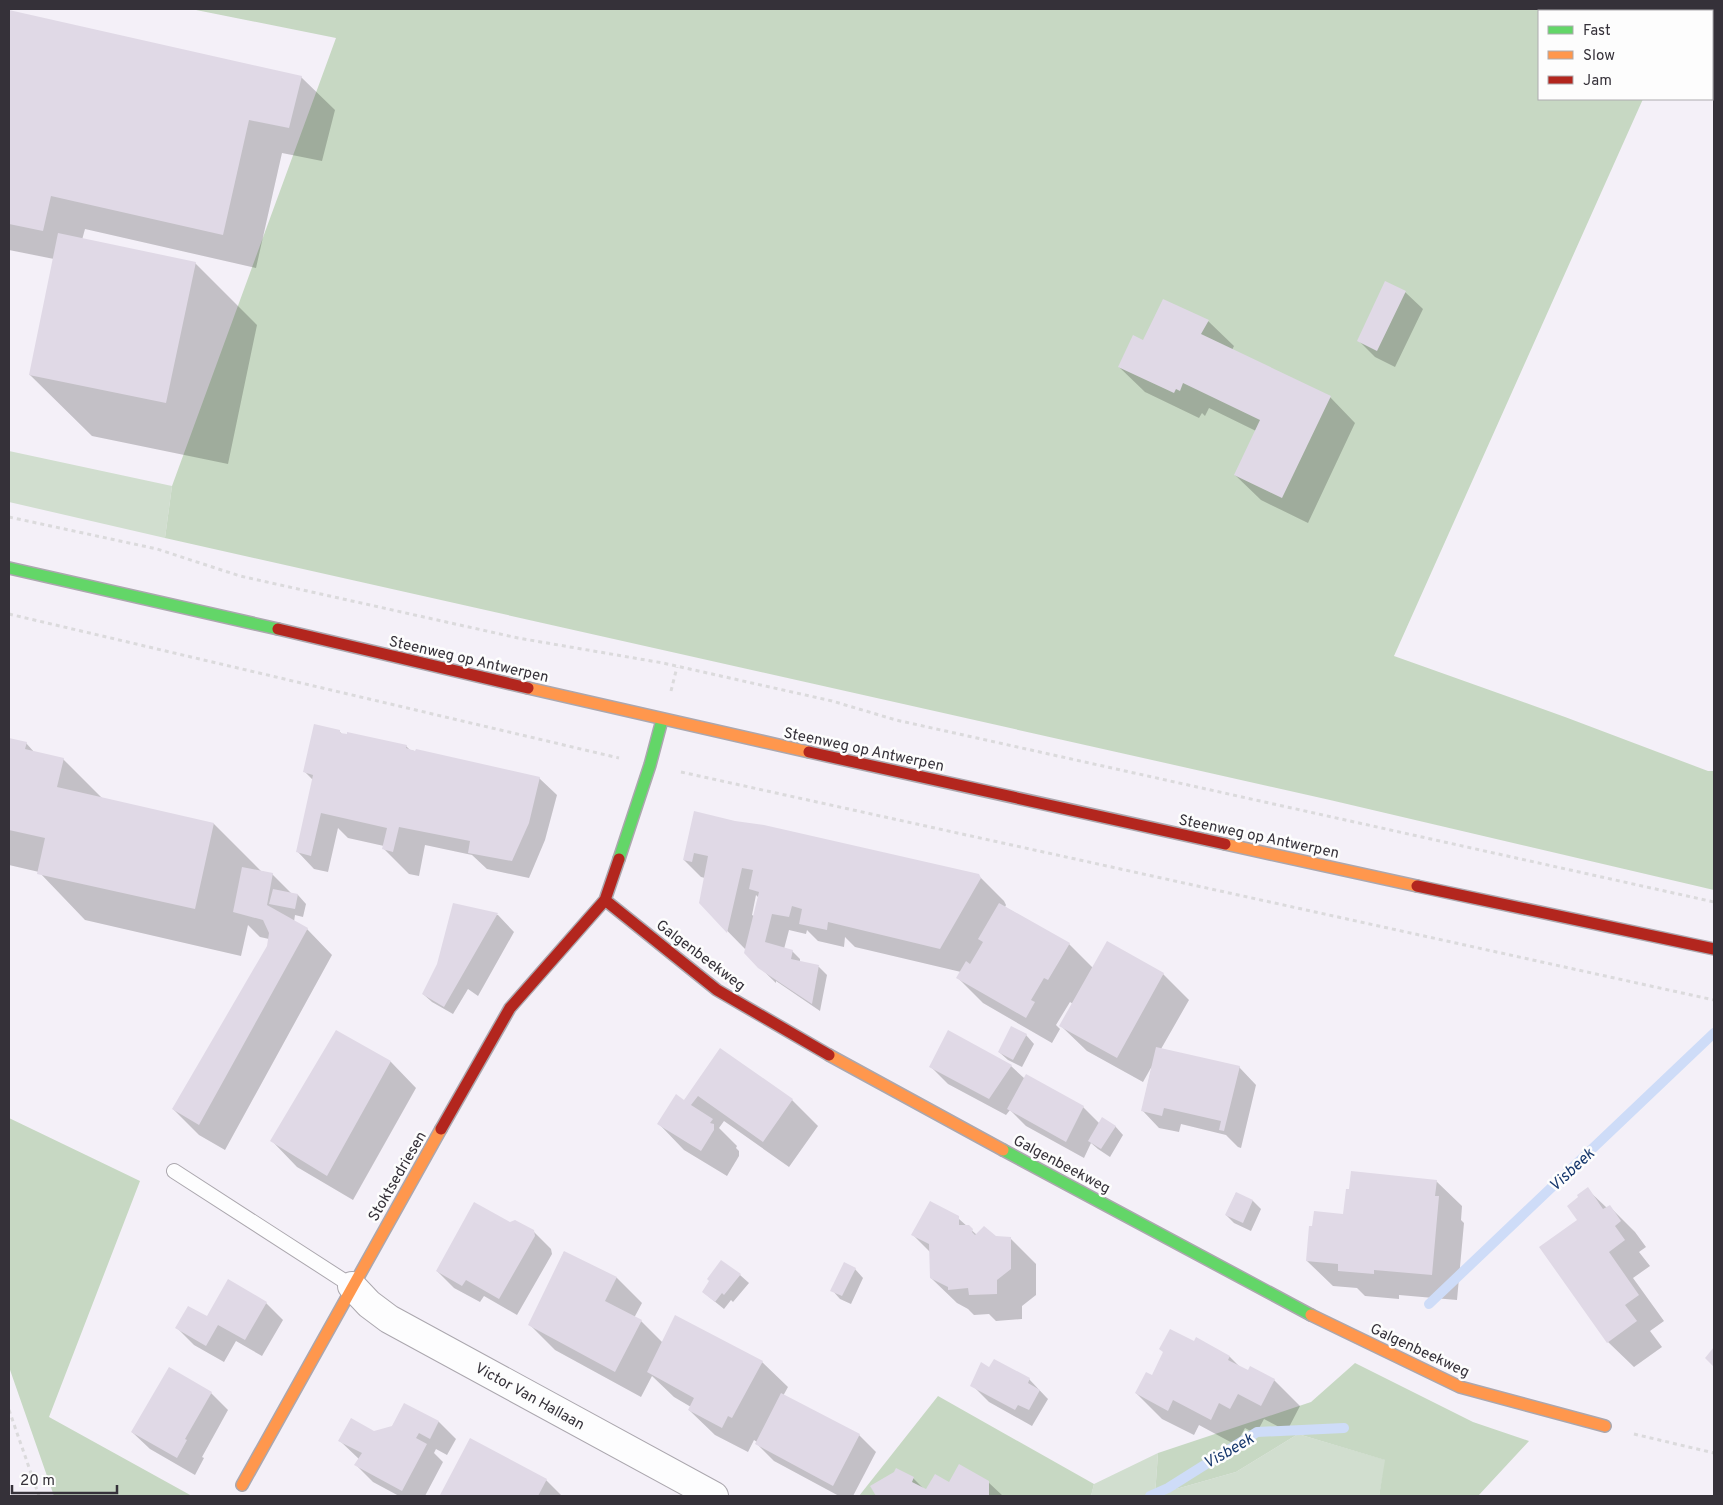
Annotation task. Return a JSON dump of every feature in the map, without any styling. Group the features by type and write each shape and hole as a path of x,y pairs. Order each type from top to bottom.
{"street":[{"name":"Steenweg op Antwerpen","path":"9,568 188,608 662,720 1406,884 1714,949"},
{"path":"605,900 650,765 662,720"},
{"name":"Stoktsedriesen","path":"242,1485 352,1286 510,1008 605,900"},
{"name":"Galgenbeekweg","path":"605,900 717,990 875,1081 1321,1320 1460,1387 1605,1426"},
{"name":"Victor Van Hallaan","path":"352,1286 369,1304 389,1319 714,1496"}],"lane":[{"path":"174,1171 352,1286"}],"path":[{"path":"9,517 157,549 240,576 508,636 670,665 832,701 896,720 1714,902"},
{"path":"9,614 650,765 1714,1000"},
{"path":"9,1410 39,1496"},
{"path":"1605,1426 1714,1454"}],"green space":[{"path":"191,9 1683,9 1538,10 1538,100 1643,100 1394,656 1565,717 1708,771 1714,771 1714,890 1330,800 165,538 172,486 336,38"},
{"path":"1714,9 1714,80 1713,10 1682,10"},
{"path":"9,451 172,486 165,538 9,502"},
{"path":"9,1118 140,1181 49,1417 192,1496 54,1496 9,1367"},
{"path":"1355,1363 1473,1422 1529,1441 1478,1496 1379,1496 1385,1460 1298,1434 1236,1472 1155,1495 1158,1453 1311,1402"},
{"path":"938,1396 1094,1484 1091,1496 859,1496"},
{"path":"1298,1434 1386,1460 1379,1496 1091,1496 1094,1484 1158,1453 1155,1495 1236,1472"}],"building":[{"path":"9,10 302,76 289,128 249,120 223,235 51,196 43,231 9,224"},
{"path":"58,233 196,262 166,403 29,375"},
{"path":"1385,281 1406,291 1377,351 1357,341"},
{"path":"1163,299 1209,320 1201,334 1331,396 1282,498 1234,475 1260,420 1183,383 1180,391 1176,389 1174,393 1118,367 1133,335 1143,340"},
{"path":"314,724 340,730 340,733 347,734 347,732 407,745 406,748 415,751 416,749 540,777 529,823 512,861 468,853 470,841 399,827 393,852 382,849 387,828 321,813 311,856 296,852 313,775 303,772"},
{"path":"9,738 27,742 25,749 64,758 57,787 214,823 195,909 37,874 45,838 9,830"},
{"path":"694,811 979,874 981,878 940,949 828,922 827,930 799,924 802,909 792,906 789,917 772,914 765,942 793,950 791,959 819,965 812,1004 758,968 744,953 759,892 749,889 753,870 742,868 727,933 699,903 708,856 694,853 692,862 683,860"},
{"path":"242,867 273,873 267,905 308,928 199,1125 172,1109 267,946 269,933 263,920 233,912"},
{"path":"273,889 298,894 295,909 269,904"},
{"path":"453,903 498,913 444,1007 422,994 437,964"},
{"path":"999,903 1070,943 1048,980 1044,978 1031,1000 1035,1002 1026,1018 956,978 966,961 970,964 983,942 978,939"},
{"path":"1107,941 1164,973 1117,1058 1059,1026"},
{"path":"1011,1026 1027,1034 1013,1060 998,1052"},
{"path":"336,1030 391,1061 327,1176 270,1141"},
{"path":"948,1030 1012,1065 989,1099 929,1067"},
{"path":"1156,1047 1240,1066 1224,1131 1219,1130 1221,1121 1164,1108 1162,1116 1141,1111"},
{"path":"720,1048 793,1099 763,1142 698,1096 691,1105 713,1119 710,1123 714,1124 714,1130 701,1151 657,1124 676,1094 684,1100"},
{"path":"1026,1074 1084,1106 1066,1142 1007,1109"},
{"path":"1102,1117 1116,1126 1101,1149 1088,1141"},
{"path":"1351,1171 1437,1180 1435,1196 1439,1196 1432,1275 1374,1270 1374,1274 1338,1271 1338,1264 1306,1261 1309,1226 1312,1226 1314,1211 1343,1214 1346,1189 1349,1189"},
{"path":"1588,1187 1603,1209 1610,1205 1621,1221 1615,1226 1625,1240 1609,1252 1639,1295 1625,1305 1637,1321 1607,1343 1539,1247 1577,1220 1567,1206"},
{"path":"1236,1192 1253,1200 1243,1223 1225,1215"},
{"path":"930,1201 959,1216 959,1225 969,1225 975,1235 984,1226 996,1236 1011,1237 1011,1269 997,1280 997,1294 969,1295 968,1288 948,1290 948,1287 930,1278 929,1244 911,1235"},
{"path":"474,1202 510,1222 515,1220 534,1230 535,1236 499,1299 466,1280 462,1286 436,1271"},
{"path":"564,1251 617,1277 605,1301 642,1320 615,1372 528,1325"},
{"path":"721,1260 741,1274 724,1295 722,1293 715,1302 702,1292 709,1281 707,1279"},
{"path":"844,1262 856,1268 842,1296 830,1291"},
{"path":"228,1279 267,1302 245,1340 218,1325 206,1346 175,1328 188,1306 207,1316"},
{"path":"675,1315 763,1361 732,1418 728,1416 722,1428 688,1410 694,1398 647,1372"},
{"path":"1170,1329 1194,1341 1196,1337 1230,1356 1228,1360 1248,1370 1250,1366 1275,1379 1261,1406 1238,1394 1230,1409 1219,1403 1211,1420 1173,1400 1168,1411 1135,1393 1146,1372 1152,1375 1163,1352 1159,1349"},
{"path":"1714,1347 1714,1367 1705,1358"},
{"path":"994,1359 1030,1378 1028,1383 1040,1390 1029,1410 1018,1405 1015,1410 970,1386 981,1362 989,1367"},
{"path":"169,1367 212,1392 185,1439 187,1440 177,1458 131,1432"},
{"path":"781,1393 860,1434 833,1486 755,1444"},
{"path":"404,1403 439,1421 430,1439 419,1433 416,1438 427,1444 402,1491 354,1465 362,1453 338,1441 351,1418 374,1431 392,1426"},
{"path":"470,1438 547,1479 538,1496 440,1495"},
{"path":"959,1464 989,1481 989,1496 876,1496 870,1486 894,1472 896,1468 914,1477 912,1482 926,1489 935,1474 949,1482"}],"waterway":[{"name":"Visbeek","path":"1429,1304 1714,1033"},
{"name":"Visbeek","path":"1150,1496 1168,1488 1257,1432 1344,1428"}],"traffic: fast":[{"path":"9,568 278,629"},
{"path":"619,859 650,765 662,720"},
{"path":"1003,1150 1311,1315"}],"traffic: slow":[{"path":"528,688 809,752"},
{"path":"1225,844 1417,886"},
{"path":"829,1055 1003,1150"},
{"path":"242,1485 441,1129"},
{"path":"1311,1315 1460,1387 1605,1426"}],"traffic: jam":[{"path":"278,629 528,688"},
{"path":"809,752 1225,844"},
{"path":"441,1129 510,1008 605,900 619,859"},
{"path":"1417,886 1714,949"},
{"path":"605,900 717,990 829,1055"}]}
